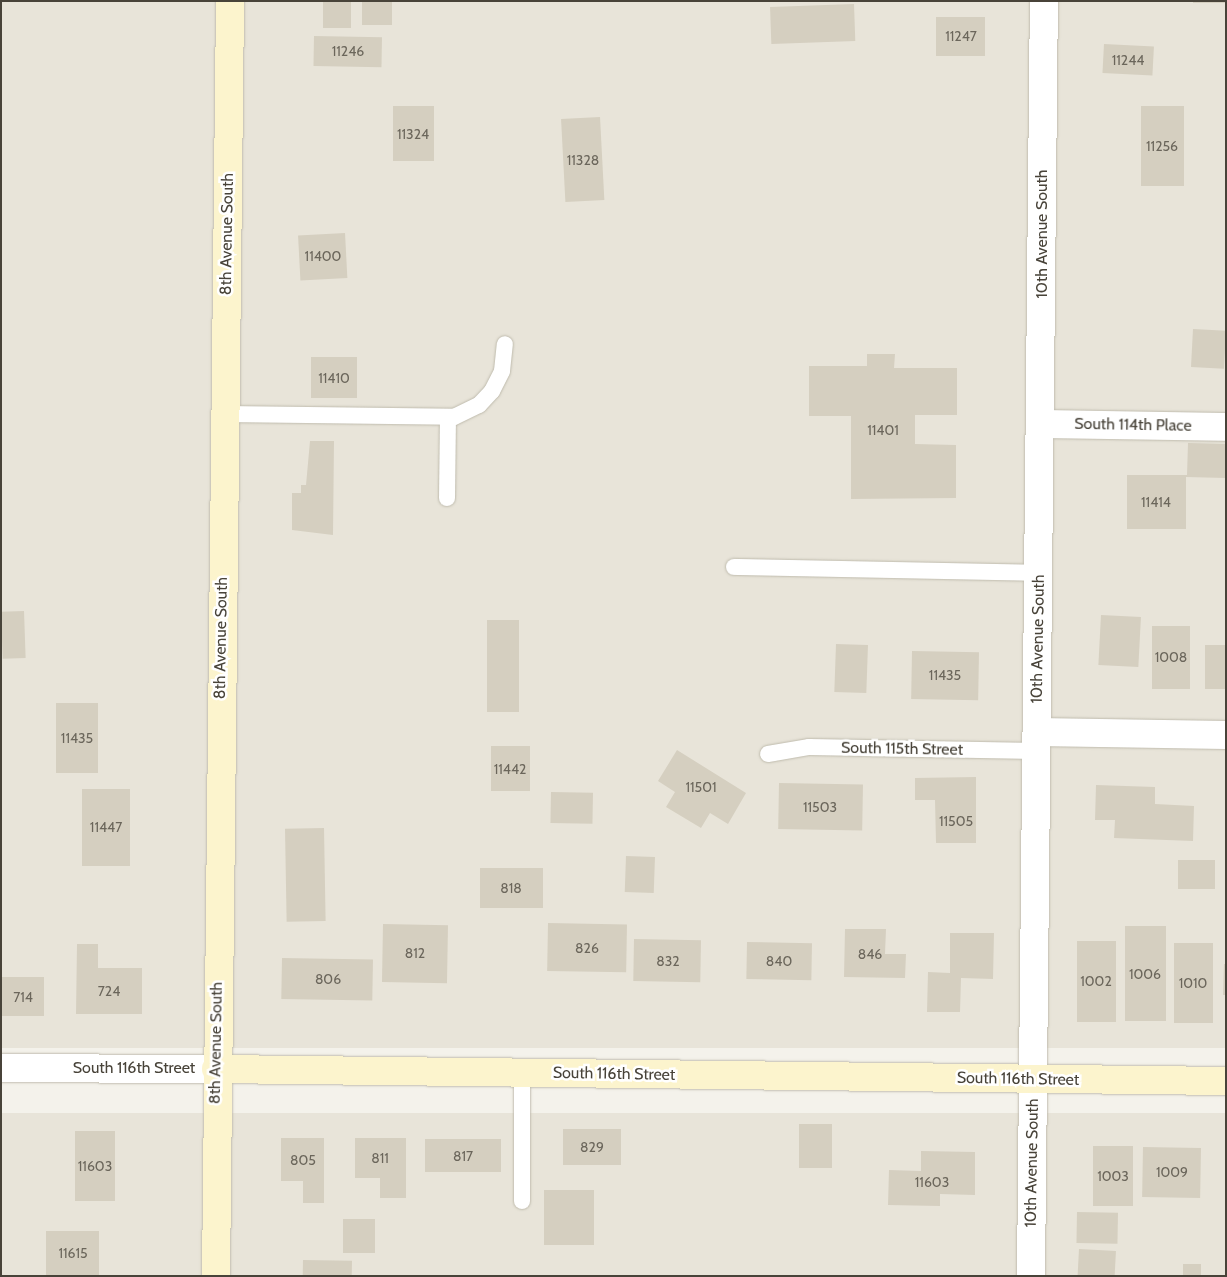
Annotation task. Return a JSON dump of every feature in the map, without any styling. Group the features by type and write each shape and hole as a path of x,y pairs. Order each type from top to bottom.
{"street":[{"name":"8th Avenue South","path":"216,1276 216,1069 230,1"},
{"name":"10th Avenue South","path":"1031,1276 1044,1"},
{"name":"South 114th Place","path":"1041,424 1226,426"},
{"name":"South 115th Street","path":"1037,741 1226,735"},
{"name":"South 116th Street","path":"1,1068 1226,1081"}],"lane":[{"path":"224,414 448,417 479,405 492,391 502,371 505,344"},
{"path":"447,498 448,417"},
{"path":"734,567 1039,573"},
{"name":"South 115th Street","path":"768,754 809,747 1037,741"},
{"path":"522,1073 522,1201"}],"shaded area":[{"path":"1,1 1226,1 1226,1048 1,1048"},
{"path":"1,1113 1226,1113 1226,1276 1,1276"}],"building":[{"path":"323,1 351,1 351,28 323,28"},
{"path":"362,1 392,1 392,25 362,25"},
{"path":"1193,1 1226,1 1226,3 1193,3"},
{"path":"854,4 855,41 771,44 770,7"},
{"path":"936,17 985,17 985,56 936,56"},
{"path":"314,36 382,37 381,67 313,66"},
{"path":"1104,44 1154,47 1152,76 1102,73"},
{"path":"393,106 434,106 434,161 393,161"},
{"path":"1141,106 1184,106 1184,186 1141,186"},
{"path":"600,117 604,200 565,202 561,119"},
{"path":"345,233 347,278 300,280 298,235"},
{"path":"1193,329 1226,331 1224,369 1191,367"},
{"path":"867,354 895,354 894,368 957,368 957,415 915,415 915,444 956,445 956,498 851,499 851,416 809,416 809,366 867,366"},
{"path":"311,357 357,357 357,398 311,398"},
{"path":"310,441 334,441 333,535 292,530 292,493 301,493 301,485 306,485"},
{"path":"1188,443 1226,444 1226,478 1186,477 1186,529 1127,529 1127,475 1187,475"},
{"path":"24,611 26,658 3,659 1,612"},
{"path":"1101,615 1141,617 1138,667 1098,665"},
{"path":"487,620 519,620 519,712 487,712"},
{"path":"1152,626 1190,626 1190,689 1152,689"},
{"path":"836,644 868,645 866,693 834,692"},
{"path":"1205,645 1226,645 1226,689 1205,689"},
{"path":"912,651 979,652 978,700 911,699"},
{"path":"56,703 98,703 98,773 56,773"},
{"path":"491,746 530,746 530,791 491,791"},
{"path":"677,750 746,793 728,824 710,813 701,828 666,807 675,792 658,781"},
{"path":"976,777 976,843 936,843 935,800 915,800 915,778"},
{"path":"779,783 863,784 862,830 778,829"},
{"path":"1096,785 1155,787 1155,804 1194,806 1193,841 1114,838 1115,820 1095,820"},
{"path":"82,789 130,789 130,866 82,866"},
{"path":"551,792 593,793 592,824 550,823"},
{"path":"324,828 326,921 287,922 285,829"},
{"path":"626,856 655,857 654,893 625,892"},
{"path":"1178,860 1215,860 1215,889 1178,889"},
{"path":"480,868 543,868 543,908 480,908"},
{"path":"548,923 627,924 626,972 547,971"},
{"path":"383,924 448,925 447,983 382,982"},
{"path":"1125,926 1166,926 1166,1021 1125,1021"},
{"path":"845,929 886,929 885,954 906,954 905,978 844,977"},
{"path":"950,933 994,933 993,979 961,978 960,1012 927,1012 928,972 950,973"},
{"path":"634,939 701,940 700,982 633,981"},
{"path":"1077,941 1116,941 1116,1022 1077,1022"},
{"path":"747,942 812,943 811,980 746,979"},
{"path":"1174,943 1213,943 1213,1023 1174,1023"},
{"path":"77,944 98,944 98,968 142,968 142,1014 76,1014"},
{"path":"282,958 373,960 372,1001 281,999"},
{"path":"1224,964 1226,964 1226,995 1223,995"},
{"path":"1,977 44,977 44,1016 1,1016"},
{"path":"799,1124 832,1124 832,1168 799,1168"},
{"path":"563,1129 621,1129 621,1165 563,1165"},
{"path":"75,1131 115,1131 115,1201 75,1201"},
{"path":"281,1138 324,1138 324,1203 303,1203 303,1181 281,1181"},
{"path":"355,1138 406,1138 406,1198 380,1198 380,1178 355,1178"},
{"path":"425,1139 501,1139 501,1172 425,1172"},
{"path":"1093,1146 1133,1146 1133,1206 1093,1206"},
{"path":"1143,1147 1201,1148 1200,1198 1142,1197"},
{"path":"921,1151 975,1152 975,1195 940,1194 940,1206 888,1205 889,1170 921,1171"},
{"path":"544,1190 594,1190 594,1245 544,1245"},
{"path":"1077,1212 1118,1213 1117,1244 1076,1243"},
{"path":"343,1219 375,1219 375,1253 343,1253"},
{"path":"46,1231 99,1231 99,1276 46,1276"},
{"path":"1079,1249 1116,1251 1115,1276 1078,1275"},
{"path":"303,1260 352,1261 352,1276 303,1276"},
{"path":"1183,1264 1201,1264 1201,1276 1183,1276"}]}
